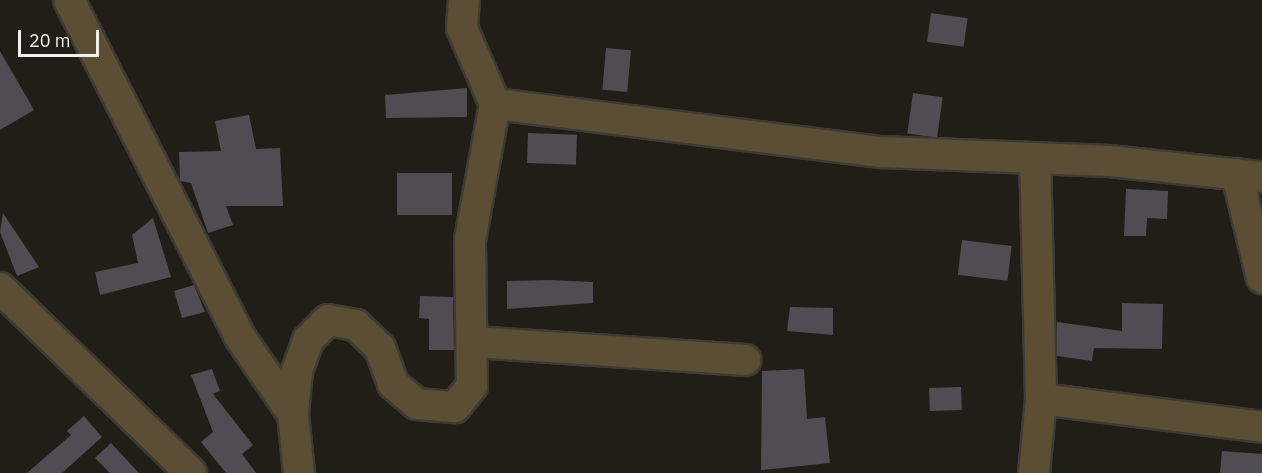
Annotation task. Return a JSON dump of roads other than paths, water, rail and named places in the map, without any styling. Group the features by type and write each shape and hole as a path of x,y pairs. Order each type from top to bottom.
{"street":[{"path":"69,0 240,337 293,414"},
{"path":"299,473 293,414 297,372 308,340 328,320 356,325 380,348 393,384 417,404 455,407 472,386 474,342 470,240 495,104 462,28 464,0"},
{"path":"495,104 882,152 1035,158 1250,176 1262,278"},
{"path":"1034,473 1041,399 1035,158"},
{"path":"0,288 191,473"},
{"path":"474,342 746,360"},
{"path":"1041,399 1262,427"}]}
